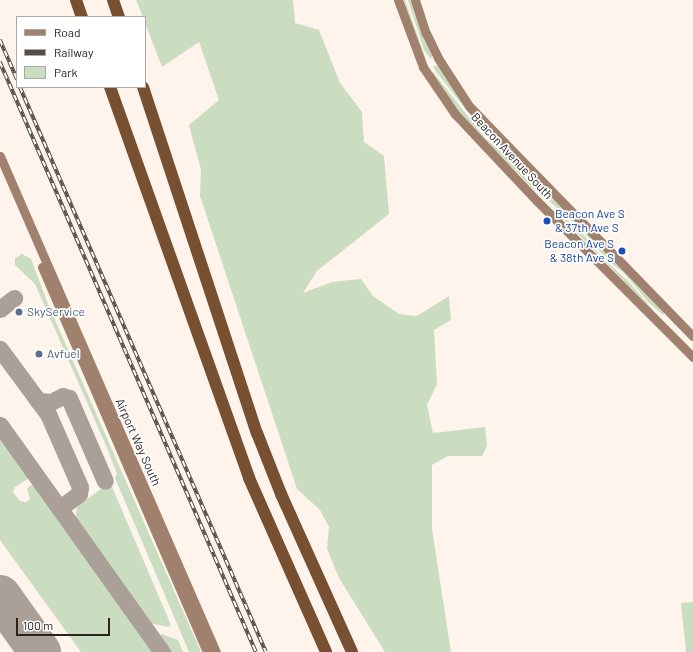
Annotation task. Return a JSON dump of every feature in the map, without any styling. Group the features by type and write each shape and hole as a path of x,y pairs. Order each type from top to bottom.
{"highway":[{"path":"76,0 82,16"},
{"path":"113,0 119,16"},
{"path":"110,88 249,478 326,652"},
{"path":"143,88 257,433 281,494 352,652"}],"main road":[{"name":"Beacon Avenue South","path":"398,0 423,67 455,114 537,201 693,357"},
{"name":"Beacon Avenue South","path":"415,0 426,33 438,58 469,106 693,336"},
{"name":"Airport Way South","path":"0,156 36,242 216,652"},
{"name":"Airport Way South","path":"36,242 46,278 207,652"}],"green space":[{"path":"136,0 293,0 295,23 319,30 340,83 362,112 364,142 384,156 389,214 317,271 303,293 332,282 361,279 373,296 399,314 417,316 449,296 451,320 434,330 437,384 427,405 433,433 485,427 487,446 482,456 448,456 432,465 432,529 451,652 385,652 339,578 327,549 329,527 320,510 297,489 200,196 201,170 189,125 219,100 199,42 162,67 146,26 146,16 143,16"},
{"path":"402,0 405,0 426,60 425,60"},
{"path":"408,0 413,0 433,55 431,59 424,50"},
{"path":"437,65 542,187 541,190 520,165 487,136 437,73 433,67"},
{"path":"433,72 485,138 516,165 537,193 454,108 431,74"},
{"path":"555,198 664,313 663,315 649,303 624,273 607,260 581,229 549,201"},
{"path":"549,204 583,234 601,256 630,283 659,317"},
{"path":"22,254 31,259 48,304 201,652 189,652 115,478 117,474 107,448 35,284 15,265 15,258"},
{"path":"0,434 31,477 15,487 13,492 20,501 26,502 30,499 27,488 35,483 156,652 81,652 0,540"},
{"path":"110,482 171,625 168,627 149,623 75,521 77,507"},
{"path":"693,602 693,652 686,652 681,603"},
{"path":"162,634 178,640 183,652 168,652 159,637"}],"taxiway":[{"path":"0,309 14,298"},
{"path":"0,349 48,414 80,487 79,494 60,508"},
{"path":"38,401 51,402 63,396 69,398 105,481"},
{"path":"0,425 162,652"}],"runway":[{"path":"0,596 40,652"}],"railway":[{"path":"0,40 16,77"},
{"path":"0,62 256,652"},
{"path":"20,88 266,652"}],"place":[{"name":"Beacon Ave S & 37th Ave S","path":"547,221"},
{"name":"Beacon Ave S & 38th Ave S","path":"622,251"},
{"name":"SkyService","path":"19,312"},
{"name":"Avfuel","path":"39,354"}]}
